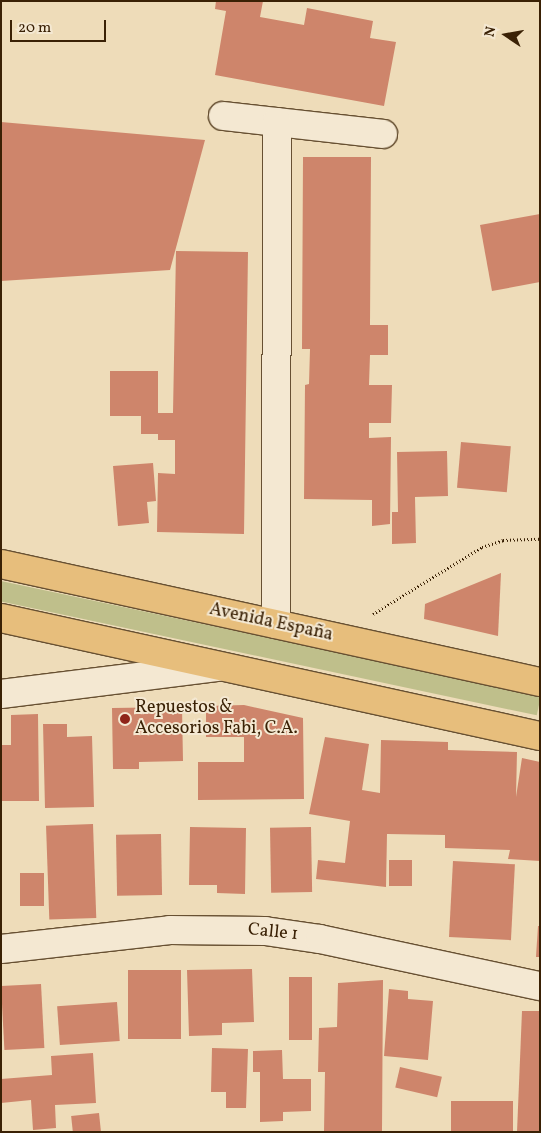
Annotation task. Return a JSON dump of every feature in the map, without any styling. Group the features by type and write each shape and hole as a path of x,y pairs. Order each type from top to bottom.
{"main road":[{"name":"Avenida España","path":"1,564 540,682"},
{"path":"1,618 540,736"}],"street":[{"path":"223,116 383,134"},
{"path":"276,624 277,122"},
{"path":"1,694 224,667"},
{"name":"Calle 1","path":"1,949 170,930 265,931 320,939 540,986"}],"path":[{"path":"334,637 482,547 503,540 540,539"}],"green space":[{"path":"1,581 540,696 537,715 1,601"}],"building":[{"path":"216,1 263,1 260,17 304,25 307,8 373,21 370,38 396,42 384,106 215,75 226,11 215,9"},
{"path":"1,122 205,140 170,270 1,281"},
{"path":"303,157 371,157 370,325 388,325 388,355 370,355 369,385 392,385 391,423 369,423 369,438 391,437 390,524 372,526 372,500 304,499 305,385 309,384 310,349 302,349"},
{"path":"540,214 540,282 492,291 480,225"},
{"path":"176,251 248,252 244,534 157,532 158,473 175,474 175,440 158,440 158,434 141,434 141,416 110,416 110,371 158,371 158,413 173,413"},
{"path":"461,442 511,446 507,492 457,488"},
{"path":"447,451 448,496 415,497 416,543 392,544 392,512 398,512 397,452"},
{"path":"153,463 156,501 147,502 149,523 118,526 113,466"},
{"path":"501,573 498,636 424,619 425,604"},
{"path":"244,705 303,718 304,799 198,800 198,762 244,762 244,737 206,737 206,706"},
{"path":"182,707 183,761 139,762 139,769 113,769 112,708"},
{"path":"38,714 39,801 1,801 1,745 11,745 11,715"},
{"path":"43,724 67,724 67,737 92,736 94,807 45,808"},
{"path":"325,737 369,744 362,790 380,793 381,740 448,742 448,750 517,752 516,797 522,758 540,762 540,861 508,859 510,850 445,848 445,835 387,834 386,887 316,879 318,860 345,863 350,821 309,814"},
{"path":"93,824 96,918 49,920 46,826"},
{"path":"190,827 246,828 245,894 217,893 217,885 189,885"},
{"path":"311,827 312,892 271,893 270,828"},
{"path":"161,834 162,895 117,896 116,835"},
{"path":"389,860 412,860 412,886 389,886"},
{"path":"453,861 515,864 511,940 449,937"},
{"path":"20,873 44,873 44,906 20,906"},
{"path":"538,926 540,926 540,957 536,957"},
{"path":"252,969 254,1022 222,1023 222,1035 189,1036 187,970"},
{"path":"128,970 181,970 181,1039 128,1039"},
{"path":"289,977 312,977 312,1040 289,1040"},
{"path":"383,980 382,1132 324,1132 325,1072 318,1072 319,1028 337,1027 338,983"},
{"path":"41,984 44,1048 4,1050 1,986"},
{"path":"389,989 408,991 408,999 433,1001 428,1060 384,1056"},
{"path":"117,1002 120,1041 60,1045 57,1006"},
{"path":"522,1011 540,1011 540,1132 517,1132"},
{"path":"212,1048 248,1049 246,1108 226,1108 226,1092 211,1092"},
{"path":"282,1050 283,1079 311,1079 311,1111 283,1112 283,1121 260,1122 260,1072 253,1072 253,1051"},
{"path":"93,1053 96,1103 55,1105 56,1128 33,1130 31,1100 1,1103 1,1079 52,1075 51,1056"},
{"path":"400,1067 442,1077 437,1097 395,1087"},
{"path":"451,1101 513,1101 513,1132 451,1132"},
{"path":"99,1113 101,1132 73,1132 71,1116"}],"place":[{"name":"Repuestos & Accesorios Fabi, C.A.","path":"125,719"}]}
